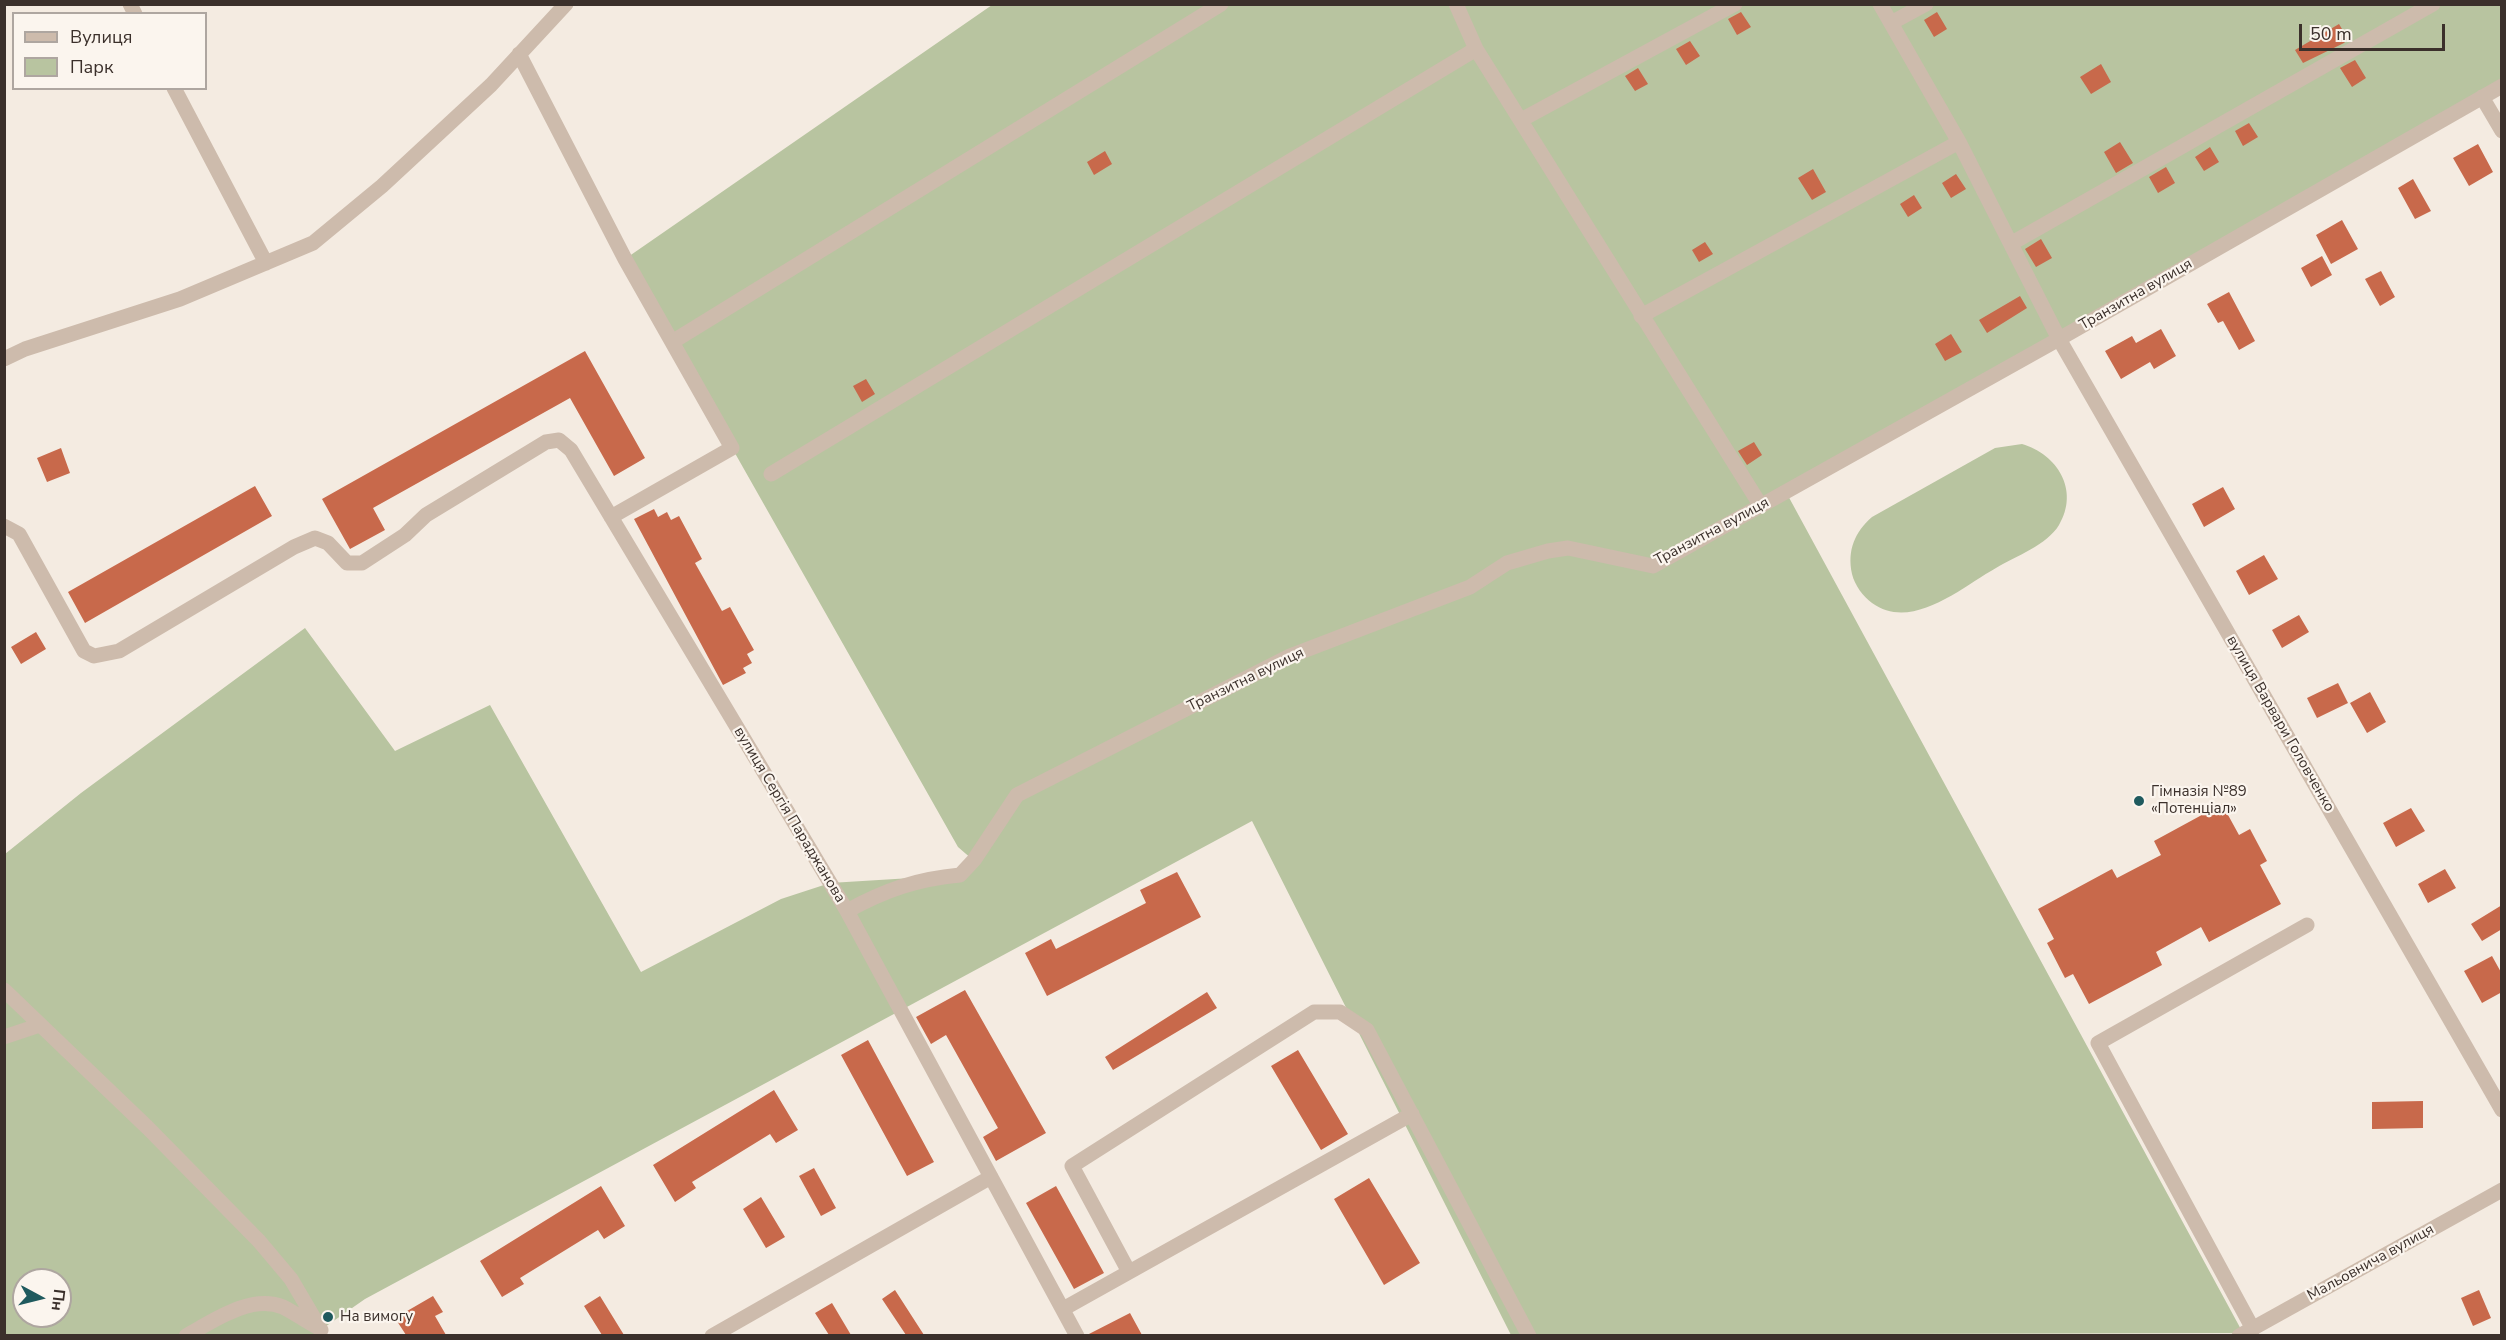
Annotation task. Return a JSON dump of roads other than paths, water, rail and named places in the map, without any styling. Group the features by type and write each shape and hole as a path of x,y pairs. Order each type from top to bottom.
{"street":[{"path":"4,359 24,349 180,299 313,243 382,186 491,85 566,4"},
{"path":"672,342 1221,4"},
{"path":"1456,4 1476,49 1761,506"},
{"path":"1521,120 1735,4"},
{"name":"вулиця Варвари Головченко","path":"1880,4 1959,142 2059,339 2502,1110"},
{"path":"1892,23 1926,4"},
{"path":"2012,243 2433,4"},
{"path":"771,474 1476,49"},
{"path":"519,54 625,259 732,448 611,517"},
{"name":"Транзитна вулиця","path":"847,911 881,892 931,878 960,875 1017,795 1290,656 1470,587 1508,563 1548,551 1568,548 1653,566 2059,339 2502,86"},
{"path":"175,90 266,263"},
{"path":"2482,97 2502,131"},
{"path":"1641,316 1959,142"},
{"name":"вулиця Сергія Параджанова","path":"4,526 19,534 84,651 94,656 119,651 294,547 315,538 328,543 347,563 362,563 405,535 426,515 546,442 560,440 571,450 847,911 1077,1335"},
{"path":"2246,1332 2098,1043 2307,925"},
{"path":"4,990 148,1128 259,1241 291,1279 323,1332"},
{"path":"1129,1272 1072,1166 1314,1012 1340,1012 1367,1030 1528,1335"},
{"path":"4,1037 40,1025"},
{"path":"1063,1309 1412,1113"},
{"path":"712,1335 991,1177"},
{"name":"Мальовнича вулиця","path":"2246,1332 2502,1190"},
{"path":"186,1335 233,1310 265,1304 281,1306 323,1332"}],"place":[{"name":"Гімназія №89 «Потенціал»","path":"2139,801"},
{"name":"На вимогу","path":"328,1317"}]}
